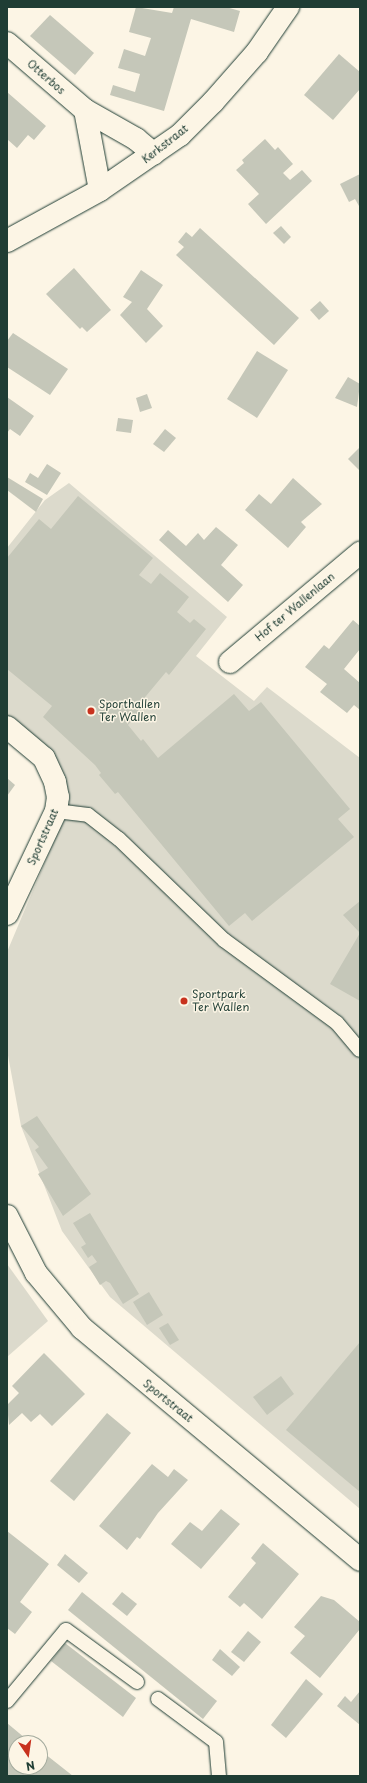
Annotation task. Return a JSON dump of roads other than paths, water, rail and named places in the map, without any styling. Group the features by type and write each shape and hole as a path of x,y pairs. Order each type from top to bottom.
{"street":[{"name":"Kerkstraat","path":"7,241 100,190 154,154 213,102 257,52 288,7"},
{"name":"Otterbos","path":"7,43 85,110 136,139 154,154"},
{"path":"85,110 100,190"},
{"name":"Hof ter Wallenlaan","path":"230,662 360,553"},
{"name":"Sportstraat","path":"7,727 44,758 55,782 56,811 7,914"},
{"name":"Sportstraat","path":"7,1216 36,1272 82,1328 360,1560"}],"lane":[{"path":"56,811 88,815 119,839 193,908 224,940 337,1024 360,1050"},
{"path":"7,1701 66,1630 137,1682"},
{"path":"158,1699 216,1742 219,1776"}],"place":[{"name":"Sporthallen Ter Wallen","path":"91,711"},
{"name":"Sportpark Ter Wallen","path":"184,1001"}]}
